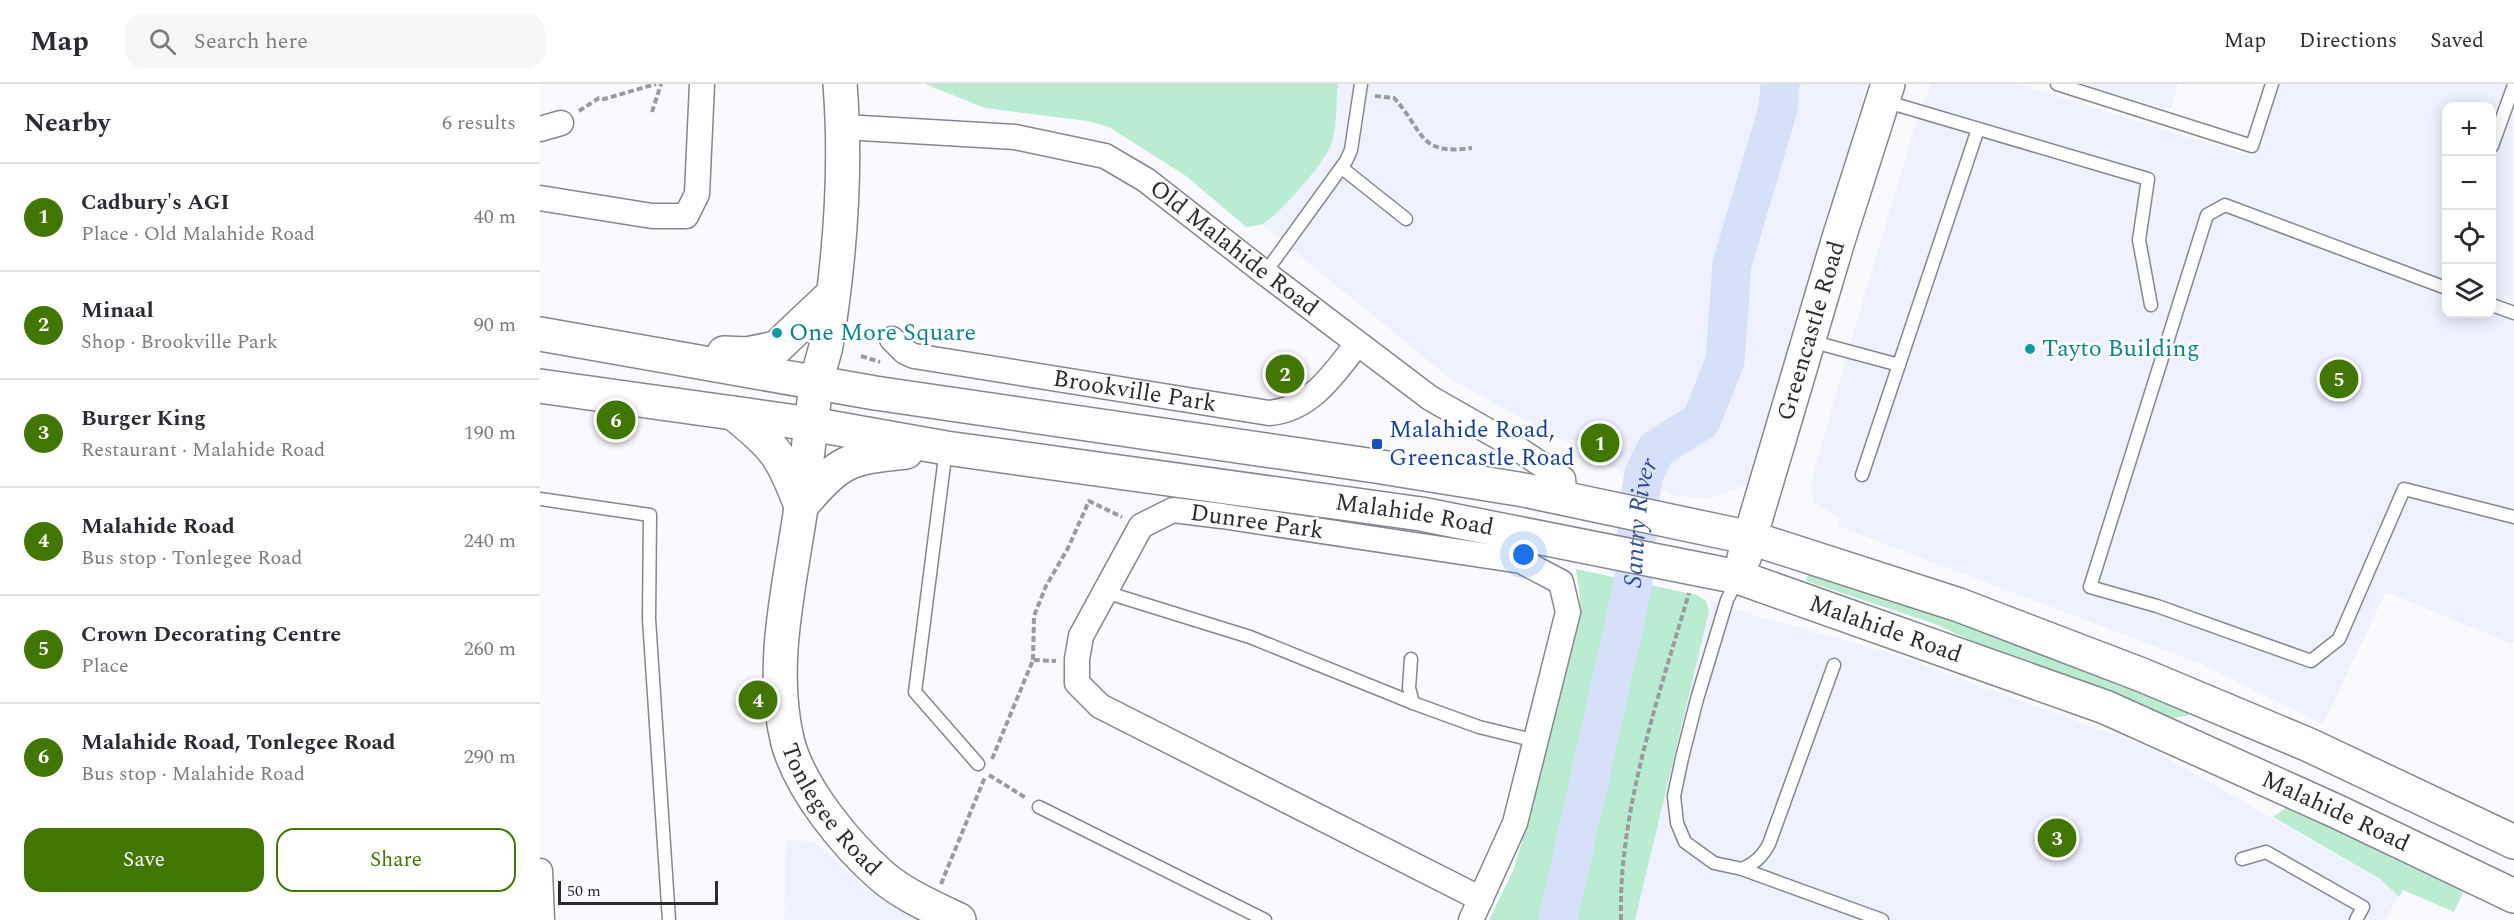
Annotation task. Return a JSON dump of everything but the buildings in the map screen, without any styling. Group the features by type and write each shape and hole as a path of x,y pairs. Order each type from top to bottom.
{"main road":[{"name":"Tonlegee Road","path":"840,84 844,181 833,294 811,424 784,626 779,683 788,744 801,778 840,832 884,878 953,919"},
{"name":"Greencastle Road","path":"1738,577 1885,92"},
{"path":"621,346 747,354 776,348 833,294"},
{"name":"Malahide Road","path":"540,333 875,393 1427,474 1565,499 1751,538 1959,605 2142,675 2309,745 2514,842"},
{"name":"Malahide Road","path":"540,386 811,424 946,448 1421,514 1738,577 2105,707 2514,896"},
{"path":"733,413 773,447 789,474 801,506"},
{"path":"801,506 819,484 849,461 873,455 946,448"},
{"path":"2208,753 2229,711"}],"street":[{"path":"540,198 652,216 686,216 697,194 702,84"},
{"name":"Old Malahide Road","path":"843,127 1015,138 1105,156 1146,180 1430,398 1509,443 1563,478 1565,499"},
{"name":"Brookville Park","path":"892,339 905,352 914,356 1269,413 1286,412 1324,387 1358,344"},
{"name":"Dunree Park","path":"1173,510 1222,516 1521,561 1561,582 1568,612 1515,824 1476,910 1100,706 1077,683 1077,659 1081,636 1141,526 1173,510"},
{"path":"540,871 543,920"}],"lane":[{"path":"2057,84 2252,146 2272,84"},
{"path":"2496,135 2514,86"},
{"path":"1265,273 1342,168 1351,150 1360,89"},
{"path":"1885,92 1978,129 2148,179 2139,240 2151,305"},
{"path":"1862,475 1978,129"},
{"path":"1342,168 1406,219"},
{"path":"2442,286 2225,205 2207,215 2090,587 2188,616 2311,661 2339,639 2404,489 2514,517"},
{"path":"2496,306 2514,313"},
{"path":"1808,340 1899,364"},
{"path":"946,448 915,692 978,764"},
{"path":"540,499 650,515 649,619 669,920"},
{"path":"1738,577 1727,600 1697,699 1674,796 1677,824 1685,842 1714,864 1742,869 1882,920"},
{"path":"1105,592 1250,637 1413,703 1479,727 1536,741"},
{"path":"1411,659 1409,687 1413,703"},
{"path":"1742,869 1754,864 1764,854 1769,844 1834,665"},
{"path":"1039,807 1265,920"},
{"path":"2242,859 2266,852 2363,907 2355,920"}],"path":[{"path":"550,126 599,98 604,99 656,84"},
{"path":"652,112 661,84"},
{"path":"1360,89 1394,98 1407,111 1417,132 1436,149 1454,151 1472,148"},
{"path":"861,356 880,362"},
{"path":"1032,660 1034,616 1046,586 1068,548 1089,501 1141,526"},
{"path":"1621,920 1620,897 1627,836 1660,695 1690,589"},
{"path":"978,764 986,774 1039,807"}],"shaded area":[{"path":"931,84 1867,84 1752,483 1711,498 1676,496 1606,464 1452,380 1191,167 1088,108"},
{"path":"1931,84 2019,84 2253,157 2279,84 2514,84 2514,641 2512,644 2386,592 2323,724 2201,664 1838,526 1840,519 1814,502 1811,483 1919,113"},
{"path":"2082,84 2178,84 2170,110"},
{"path":"1711,600 1757,616 1891,653 2150,748 2380,880 2398,897 2385,920 1635,920"},
{"path":"786,840 813,841 873,894 923,920 784,920"}],"green space":[{"path":"925,84 1338,84 1334,132 1327,153 1281,209 1264,223 1246,227 1186,176 1109,127 1087,121 985,108"},
{"path":"1576,569 1697,595 1706,601 1709,611 1635,920 1489,920 1513,871 1528,822 1578,626 1580,598"},
{"path":"1809,570 2014,638 2192,709 2190,715 2161,718 1978,644 1935,624 1806,581"},
{"path":"2303,796 2471,876 2454,912 2403,890 2399,897 2380,879 2273,817"}],"waterway":[{"name":"Santry River","path":"1558,920 1633,584 1639,502 1644,474 1656,449 1701,421 1725,361 1732,264 1778,109 1780,84"}],"place":[{"name":"One More Square","path":"777,333"},
{"name":"Tayto Building","path":"2030,349"},
{"name":"Minaal","path":"1285,374"},
{"name":"Crown Decorating Centre","path":"2339,379"},
{"name":"Malahide Road, Tonlegee Road","path":"616,420"},
{"name":"Cadbury's AGI","path":"1600,443"},
{"name":"Malahide Road, Greencastle Road","path":"1377,444"},
{"name":"Malahide Road","path":"758,700"},
{"name":"Burger King","path":"2057,838"}]}
